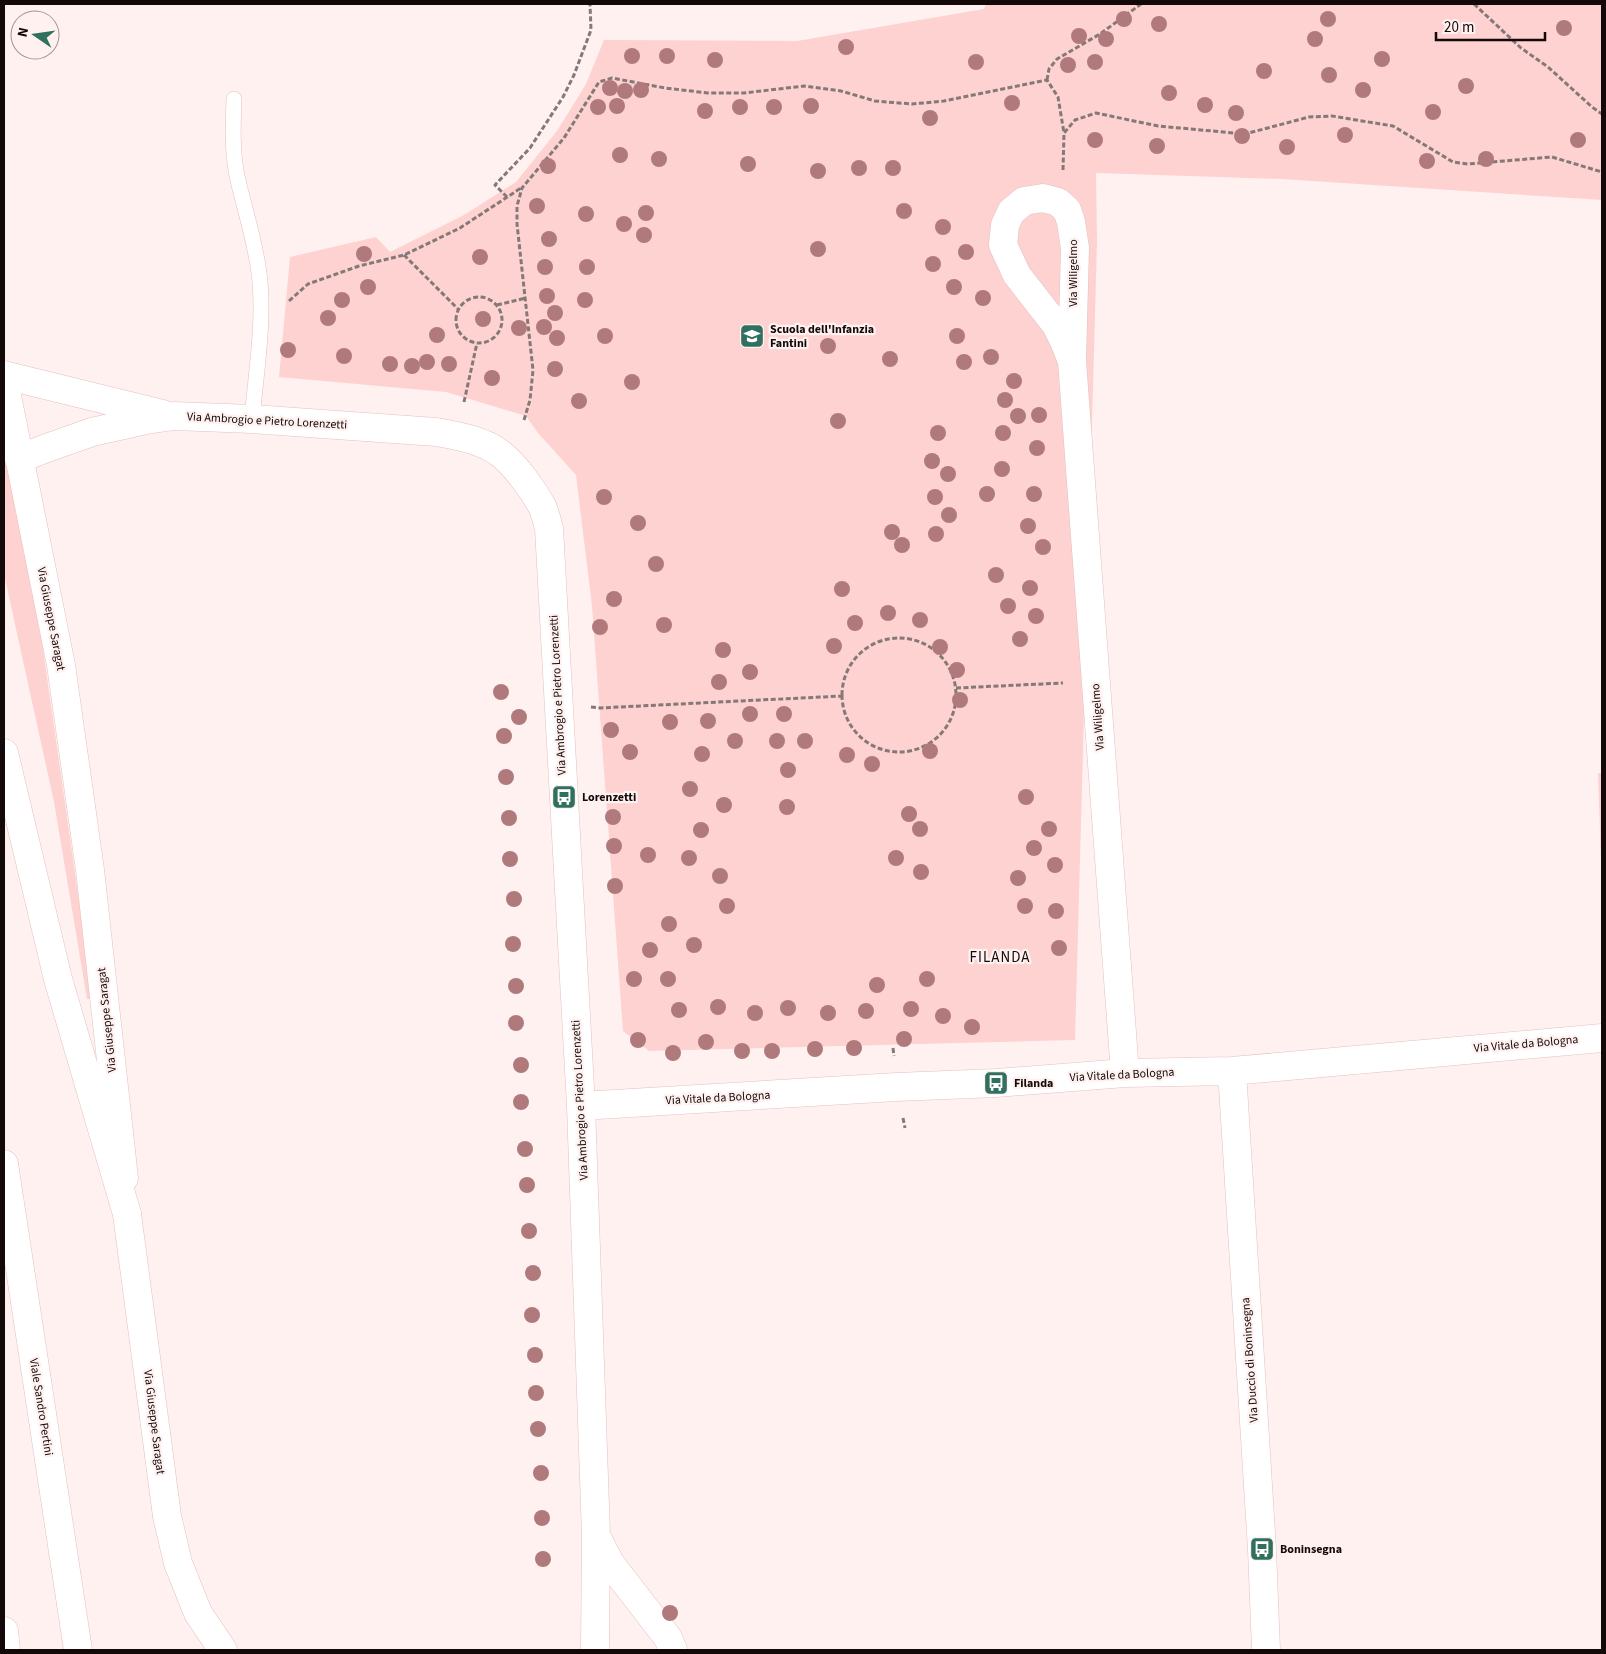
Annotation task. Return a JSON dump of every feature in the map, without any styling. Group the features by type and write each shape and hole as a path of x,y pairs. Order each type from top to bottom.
{"main road":[{"name":"Via Wiligelmo","path":"1072,361 1056,325 1017,275 1003,245 1004,225 1011,212 1024,201 1043,198 1058,202 1067,210 1075,248 1072,361 1125,1073"},
{"path":"4,375 174,416"},
{"name":"Via Giuseppe Saragat","path":"4,381 62,674 90,870 128,1214 167,1516 178,1563 198,1613 223,1650"},
{"name":"Via Ambrogio e Pietro Lorenzetti","path":"19,459 92,432 174,416 252,419 436,432 457,435 480,442 501,454 518,471 542,506 549,528 581,1106 596,1535 595,1650"},
{"path":"4,753 58,979 128,1214"},
{"name":"Via Vitale da Bologna","path":"581,1106 896,1087 996,1083 1125,1073 1232,1071 1602,1038"},
{"name":"Via Duccio di Boninsegna","path":"1232,1071 1262,1549 1266,1650"},
{"name":"Viale Sandro Pertini","path":"4,1164 78,1650"},
{"name":"Via Ambrogio e Pietro Lorenzetti","path":"596,1535 610,1563 668,1638 673,1650"},
{"path":"4,1632 6,1650"}],"lane":[{"path":"234,100 233,149 260,282 259,342 252,419"}],"path":[{"path":"507,197 495,185 530,148 563,98 591,30 590,4"},
{"path":"1063,173 1064,133 1058,97 1047,80 1049,69 1057,59 1100,34 1141,4"},
{"path":"1474,4 1521,48 1548,67 1602,114"},
{"path":"288,301 308,284 359,266 404,255 460,228 522,188 564,138 598,82 612,78 665,88 708,93 744,93 804,86 840,91 875,101 912,104 944,101 1047,80"},
{"path":"1064,133 1076,120 1096,113 1158,126 1245,134 1309,117 1332,116 1393,126 1452,162 1468,164 1552,157 1602,172"},
{"path":"522,188 517,206 517,224 533,370 530,400 524,420"},
{"path":"404,255 458,309"},
{"path":"476,296 484,297 497,305 501,312 502,320 497,334 491,339 477,343 469,341 458,331 455,316 462,303 469,298 476,296"},
{"path":"497,305 526,298"},
{"path":"464,402 477,343"},
{"path":"904,638 923,643 939,654 950,669 956,688 956,706 949,724 937,739 922,749 903,753 884,751 867,744 854,731 844,714 841,696 844,677 853,660 867,646 885,639 904,638"},
{"path":"956,688 1066,683"},
{"path":"559,700 600,708 841,696"}],"shaded area":[{"path":"986,4 1602,4 1602,200 1282,179 1096,173 1097,242 1075,1040 649,1051 623,1031 592,606 576,475 538,433 526,416 446,392 279,377 290,257 376,237 390,252 464,215 516,182 557,131 586,84 604,40 797,41 984,9"},
{"path":"4,442 42,642 93,999 87,999 54,802 4,574"},
{"path":"1598,773 1602,773 1602,891"}],"place":[{"name":"Scuola dell'Infanzia Fantini","path":"752,336"},
{"name":"Lorenzetti","path":"564,797"},
{"name":"Filanda","path":"996,1083"},
{"name":"Boninsegna","path":"1262,1549"}],"district":[{"name":"FILANDA","path":"1000,957"}]}
